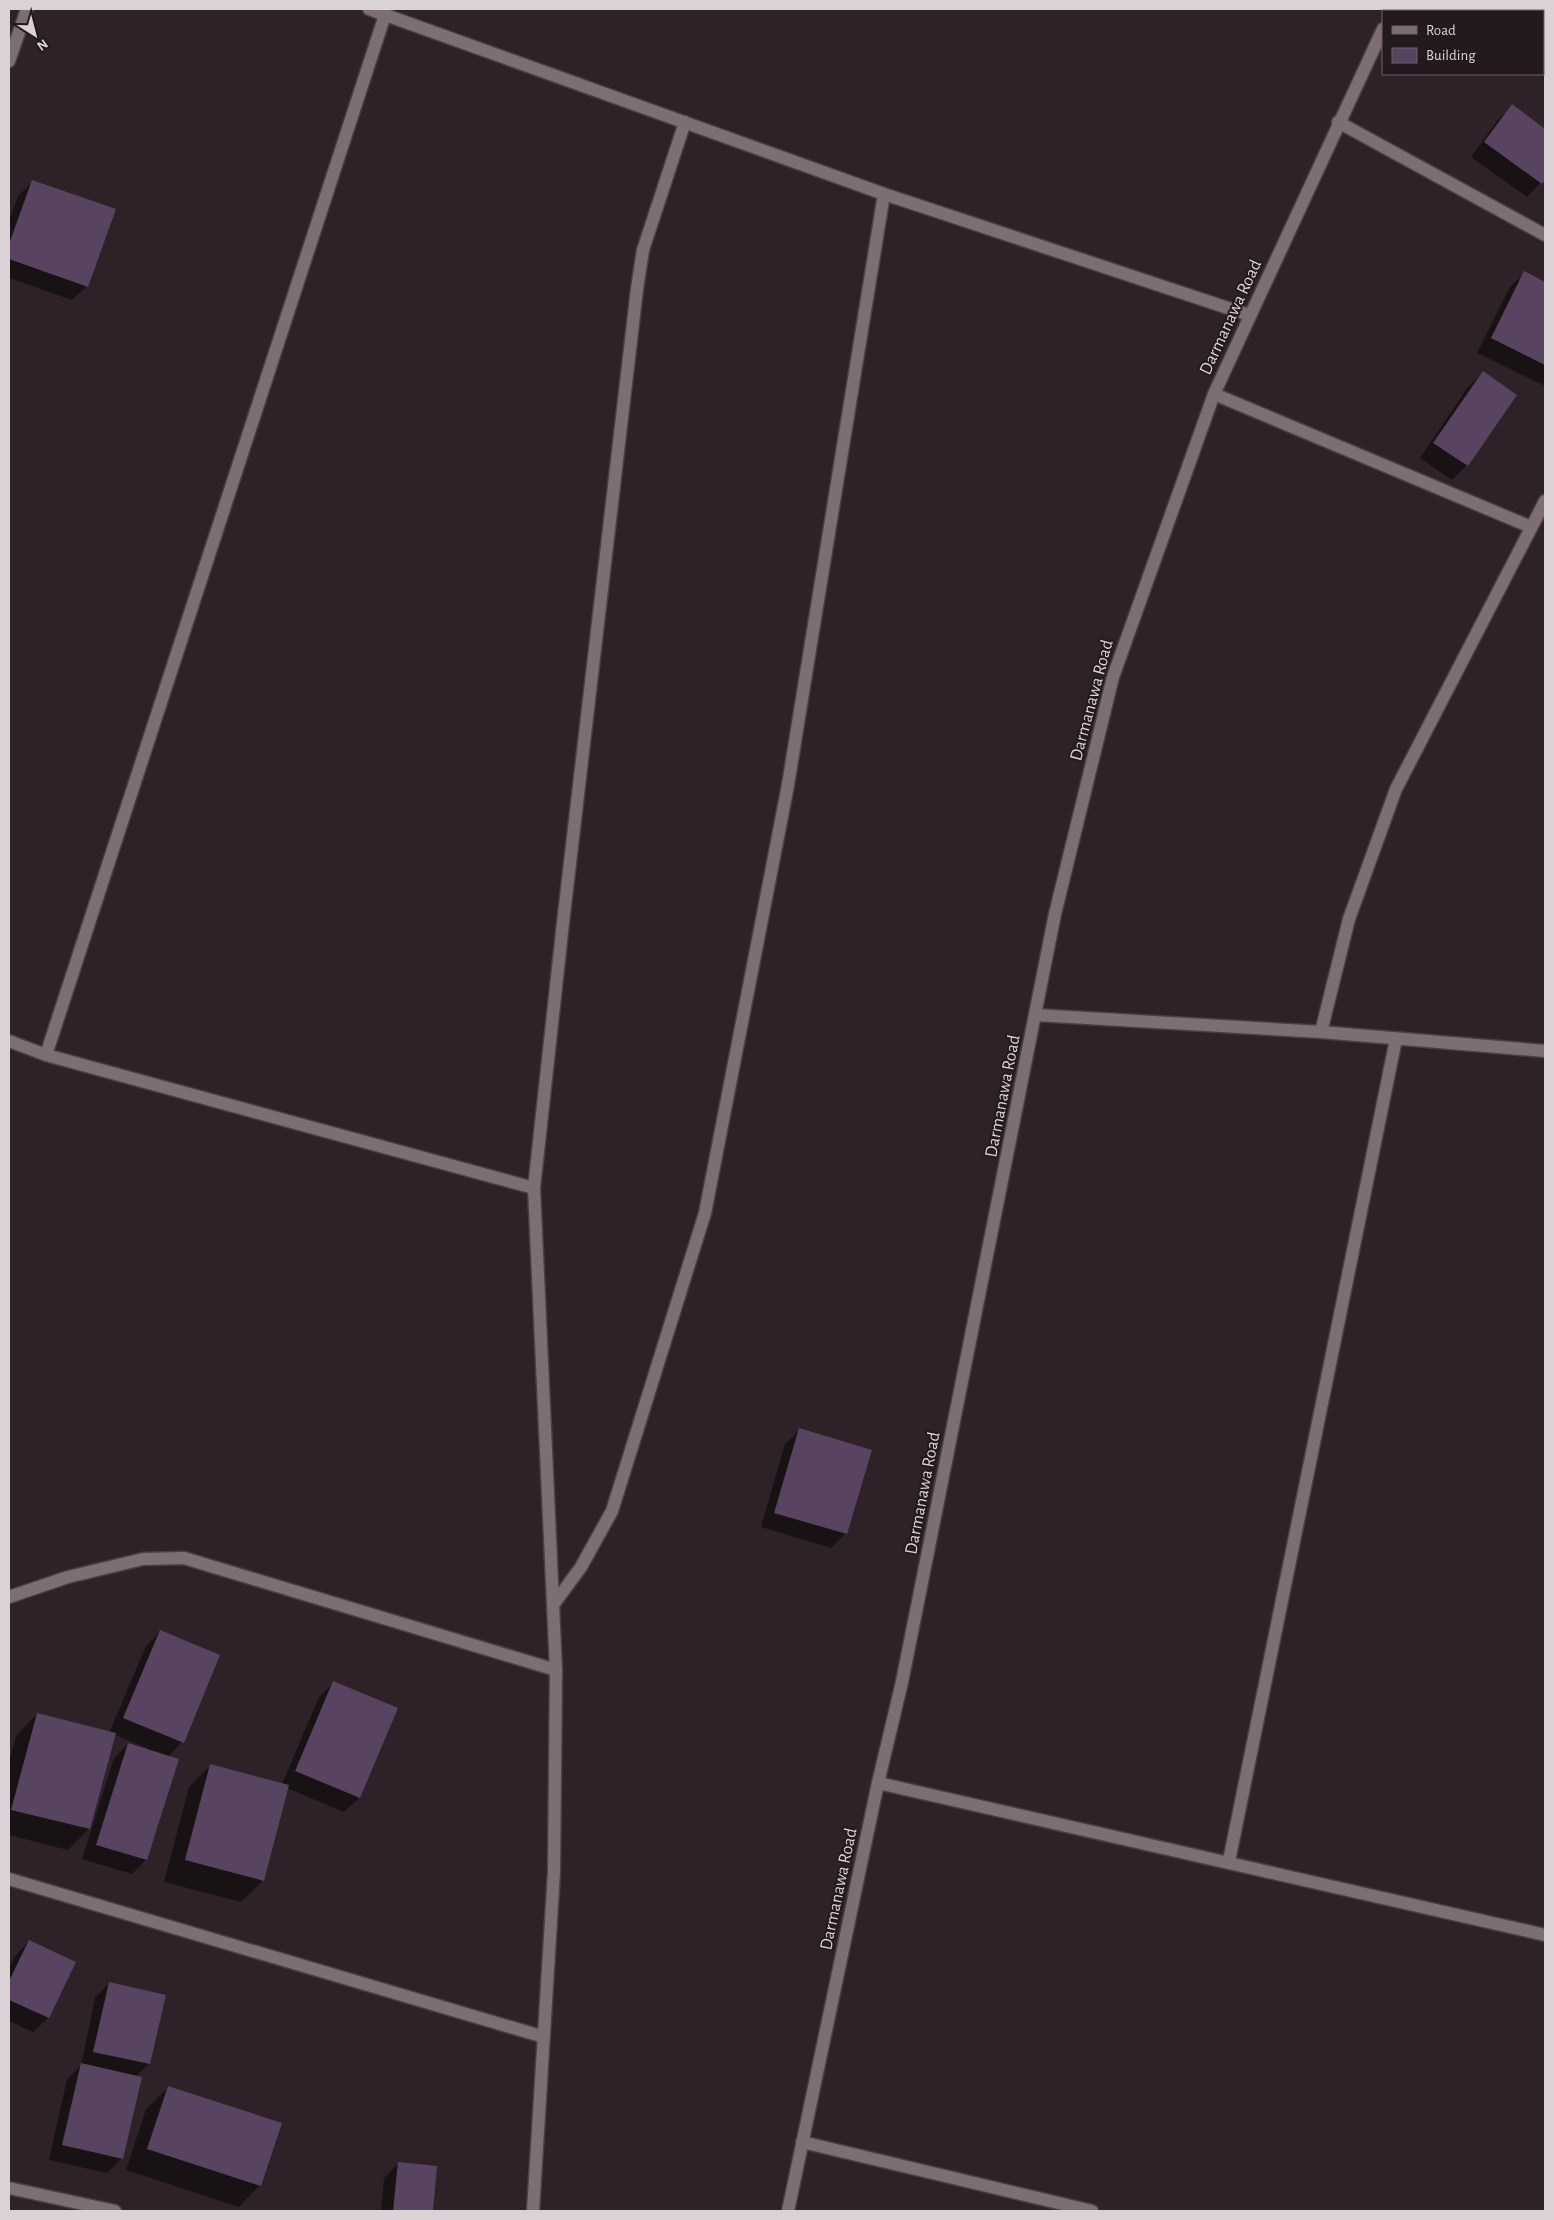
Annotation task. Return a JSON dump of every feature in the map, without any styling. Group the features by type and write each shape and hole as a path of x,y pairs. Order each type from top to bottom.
{"street":[{"path":"9,61 28,9"},
{"path":"370,9 884,194 1249,315"},
{"path":"46,1055 385,14"},
{"name":"Darmanawa Road","path":"788,2211 878,1783 904,1672 1055,914 1112,677 1214,394 1338,122 1382,31"},
{"path":"533,2211 554,1872 556,1670 534,1188 566,894 642,250 685,122"},
{"path":"1338,122 1545,235"},
{"path":"553,1606 581,1567 612,1511 705,1213 788,785 884,194"},
{"path":"1214,394 1531,527"},
{"path":"1321,1032 1349,919 1396,789 1545,501"},
{"path":"1036,1015 1321,1032 1545,1051"},
{"path":"1229,1861 1396,1039"},
{"path":"9,1041 46,1055 534,1188"},
{"path":"9,1597 68,1577 142,1559 184,1558 556,1670"},
{"path":"878,1783 1229,1861 1545,1935"},
{"path":"9,1879 544,2037"},
{"path":"802,2142 1092,2211"},
{"path":"9,2188 115,2211"}],"building":[{"path":"1512,104 1545,129 1545,180 1542,184 1484,142"},
{"path":"32,180 116,209 88,287 9,259 9,244"},
{"path":"1524,271 1545,282 1545,365 1491,338"},
{"path":"1483,371 1517,395 1468,466 1433,443"},
{"path":"799,1428 872,1450 847,1534 774,1513"},
{"path":"160,1630 220,1655 184,1743 123,1718"},
{"path":"333,1681 398,1708 360,1798 295,1771"},
{"path":"37,1713 116,1733 90,1829 11,1810"},
{"path":"128,1743 179,1759 147,1860 96,1845"},
{"path":"210,1764 289,1785 264,1881 185,1860"},
{"path":"29,1940 76,1962 49,2018 9,2000 9,1981"},
{"path":"109,1982 166,1995 150,2064 93,2052"},
{"path":"81,2063 142,2077 123,2159 62,2145"},
{"path":"168,2086 282,2123 261,2186 147,2149"},
{"path":"398,2162 437,2166 433,2211 393,2211"}]}
